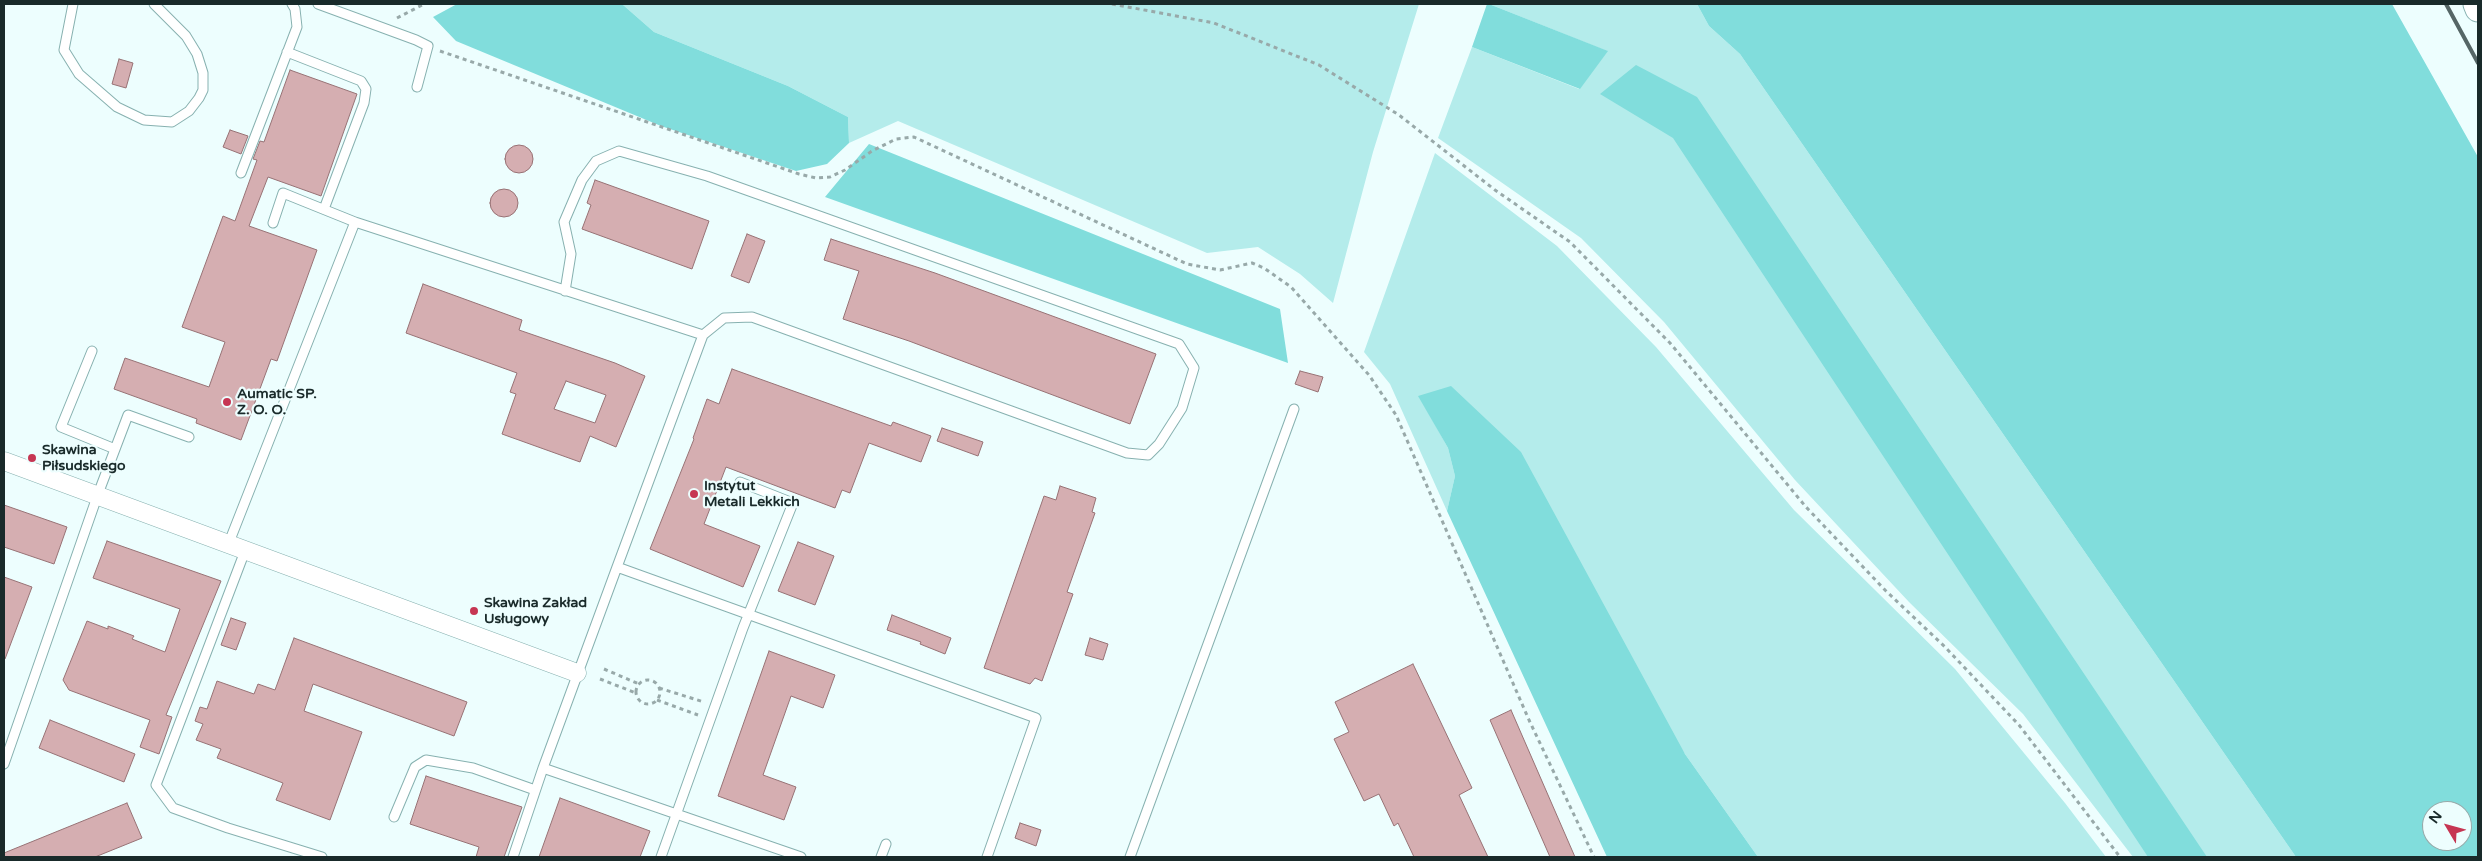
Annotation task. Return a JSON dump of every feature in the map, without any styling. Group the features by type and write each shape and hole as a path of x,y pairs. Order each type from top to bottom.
{"street":[{"path":"2476,4 2478,10"},
{"path":"4,461 98,494 236,548 577,673"}],"lane":[{"path":"73,4 64,50 79,74 117,107 144,120 172,122 189,111 199,98 203,90 203,73 197,54 186,36 154,4"},
{"path":"241,173 297,27 295,9 292,4"},
{"path":"318,4 428,46 417,87"},
{"path":"287,52 361,81 366,89 364,103 324,209"},
{"path":"513,857 577,673 702,336 724,318 752,317 1127,452 1148,455 1159,444 1182,408 1194,368 1180,344 707,176 619,151 596,161 582,180 564,222 571,254 565,290"},
{"path":"273,223 283,194 355,222 702,336"},
{"path":"322,857 228,828 173,808 156,784 236,548 355,222"},
{"path":"92,351 60,427 115,449"},
{"path":"1130,857 1294,409"},
{"path":"4,764 98,494 128,415 189,437"},
{"path":"661,857 714,706 793,503 740,482"},
{"path":"617,567 748,616 1036,718 987,857"},
{"path":"394,817 415,767 426,760 473,768 535,790"},
{"path":"543,768 801,857"},
{"path":"881,857 886,844"}],"path":[{"path":"381,27 424,4"},
{"path":"1112,4 1214,23 1319,65 1399,115 1495,190 1570,242 1670,343 1806,507 1885,590 1945,647 2019,725 2120,857"},
{"path":"428,46 799,174 816,178 830,176 845,170 872,151 896,139 914,137 1187,264 1220,270 1252,263 1292,287 1316,312 1369,375 1396,415 1525,712 1594,857"},
{"path":"604,669 639,684 650,680 659,688 714,706"},
{"path":"600,679 636,693 642,702 647,704 656,700 660,694 659,688"},
{"path":"636,693 639,684"},
{"path":"656,700 710,719"}],"shaded area":[{"path":"457,4 622,4 654,32 788,86 848,117 849,143 827,164 796,171 661,126 456,41 433,17"},
{"path":"622,4 1419,4 1373,152 1333,303 1300,274 1258,247 1207,253 898,121 849,143 848,117 788,86 654,32"},
{"path":"1487,4 1608,51 1580,89 1472,47"},
{"path":"1489,4 1697,4 1709,26 1740,54 2296,857 2133,857 2023,714 1909,602 1795,480 1664,322 1581,238 1438,138 1472,47 1579,89 1607,51"},
{"path":"1697,4 2392,4 2478,157 2478,857 2296,857 1740,54 1709,26"},
{"path":"1636,65 1697,97 2207,857 2148,857 1673,138 1600,94"},
{"path":"869,144 1280,309 1288,363 825,197"},
{"path":"1435,153 1557,246 1656,347 1794,510 1955,669 2065,803 2106,857 1758,857 1685,754 1419,396 1448,448 1455,476 1447,511 1390,384 1364,352"},
{"path":"1451,386 1521,452 1685,754 1758,857 1607,857 1447,511 1455,476 1448,448 1418,396"}],"building":[{"path":"119,59 133,63 126,88 112,84"},
{"path":"290,70 357,94 321,196 268,177 249,226 317,250 277,361 271,359 241,440 196,423 197,419 114,389 125,358 209,387 225,342 182,327 223,216 235,221 257,160 253,159 260,141 264,142"},
{"path":"230,130 248,136 241,154 223,147"},
{"path":"519,145 529,149 533,159 529,169 519,173 509,169 505,159 509,149"},
{"path":"595,180 709,221 692,269 582,229 591,205 587,203"},
{"path":"504,189 514,193 518,203 514,213 504,217 494,213 490,203 494,193"},
{"path":"747,234 765,241 749,283 731,276"},
{"path":"831,239 935,273 1156,354 1130,424 909,341 843,319 859,271 824,260"},
{"path":"423,284 522,320 519,330 615,363 645,376 616,447 590,436 580,462 502,434 516,394 510,392 517,373 406,333","holes":["566,381 606,395 595,423 554,409"]},
{"path":"732,369 891,426 893,422 931,436 921,462 869,443 850,493 842,490 835,508 726,467 704,524 760,546 743,587 650,549 694,439 707,399 719,404"},
{"path":"1300,371 1323,377 1318,392 1295,384"},
{"path":"942,428 983,442 978,456 937,441"},
{"path":"1060,486 1096,498 1092,512 1095,513 1067,592 1073,594 1042,681 1035,678 1030,684 984,668 1044,496 1056,500"},
{"path":"4,505 67,527 54,564 4,547"},
{"path":"107,541 221,581 166,715 172,717 159,754 140,747 150,720 69,690 63,680 87,621 108,629 108,626 134,636 132,639 165,652 180,609 93,578"},
{"path":"798,542 834,556 815,605 778,591"},
{"path":"4,577 32,587 5,659 4,659"},
{"path":"892,615 951,638 945,654 920,644 921,642 887,630"},
{"path":"231,618 246,623 236,650 221,645"},
{"path":"294,638 467,702 454,736 313,684 304,711 362,732 330,820 276,800 283,783 217,758 221,749 196,740 203,724 195,721 200,707 207,709 217,681 254,694 258,684 275,690"},
{"path":"1090,638 1108,644 1103,660 1085,655"},
{"path":"769,651 835,675 823,708 791,696 763,775 796,787 784,820 718,796"},
{"path":"1413,664 1472,788 1459,795 1488,857 1414,857 1398,823 1394,826 1379,794 1364,801 1334,739 1349,732 1335,702"},
{"path":"1511,710 1575,857 1550,857 1490,720"},
{"path":"50,720 135,754 124,782 39,748"},
{"path":"426,776 522,807 504,857 476,857 479,847 410,824"},
{"path":"560,798 650,831 640,857 539,857"},
{"path":"127,803 142,838 95,857 4,857 4,853"},
{"path":"1020,823 1041,830 1036,846 1015,838"}],"railway":[{"path":"2446,4 2478,63"}],"place":[{"name":"Aumatic SP. Z. O. O.","path":"227,402"},
{"name":"Skawina Piłsudskiego","path":"32,458"},
{"name":"Instytut Metali Lekkich","path":"694,494"},
{"name":"Skawina Zakład Usługowy","path":"474,611"}]}
